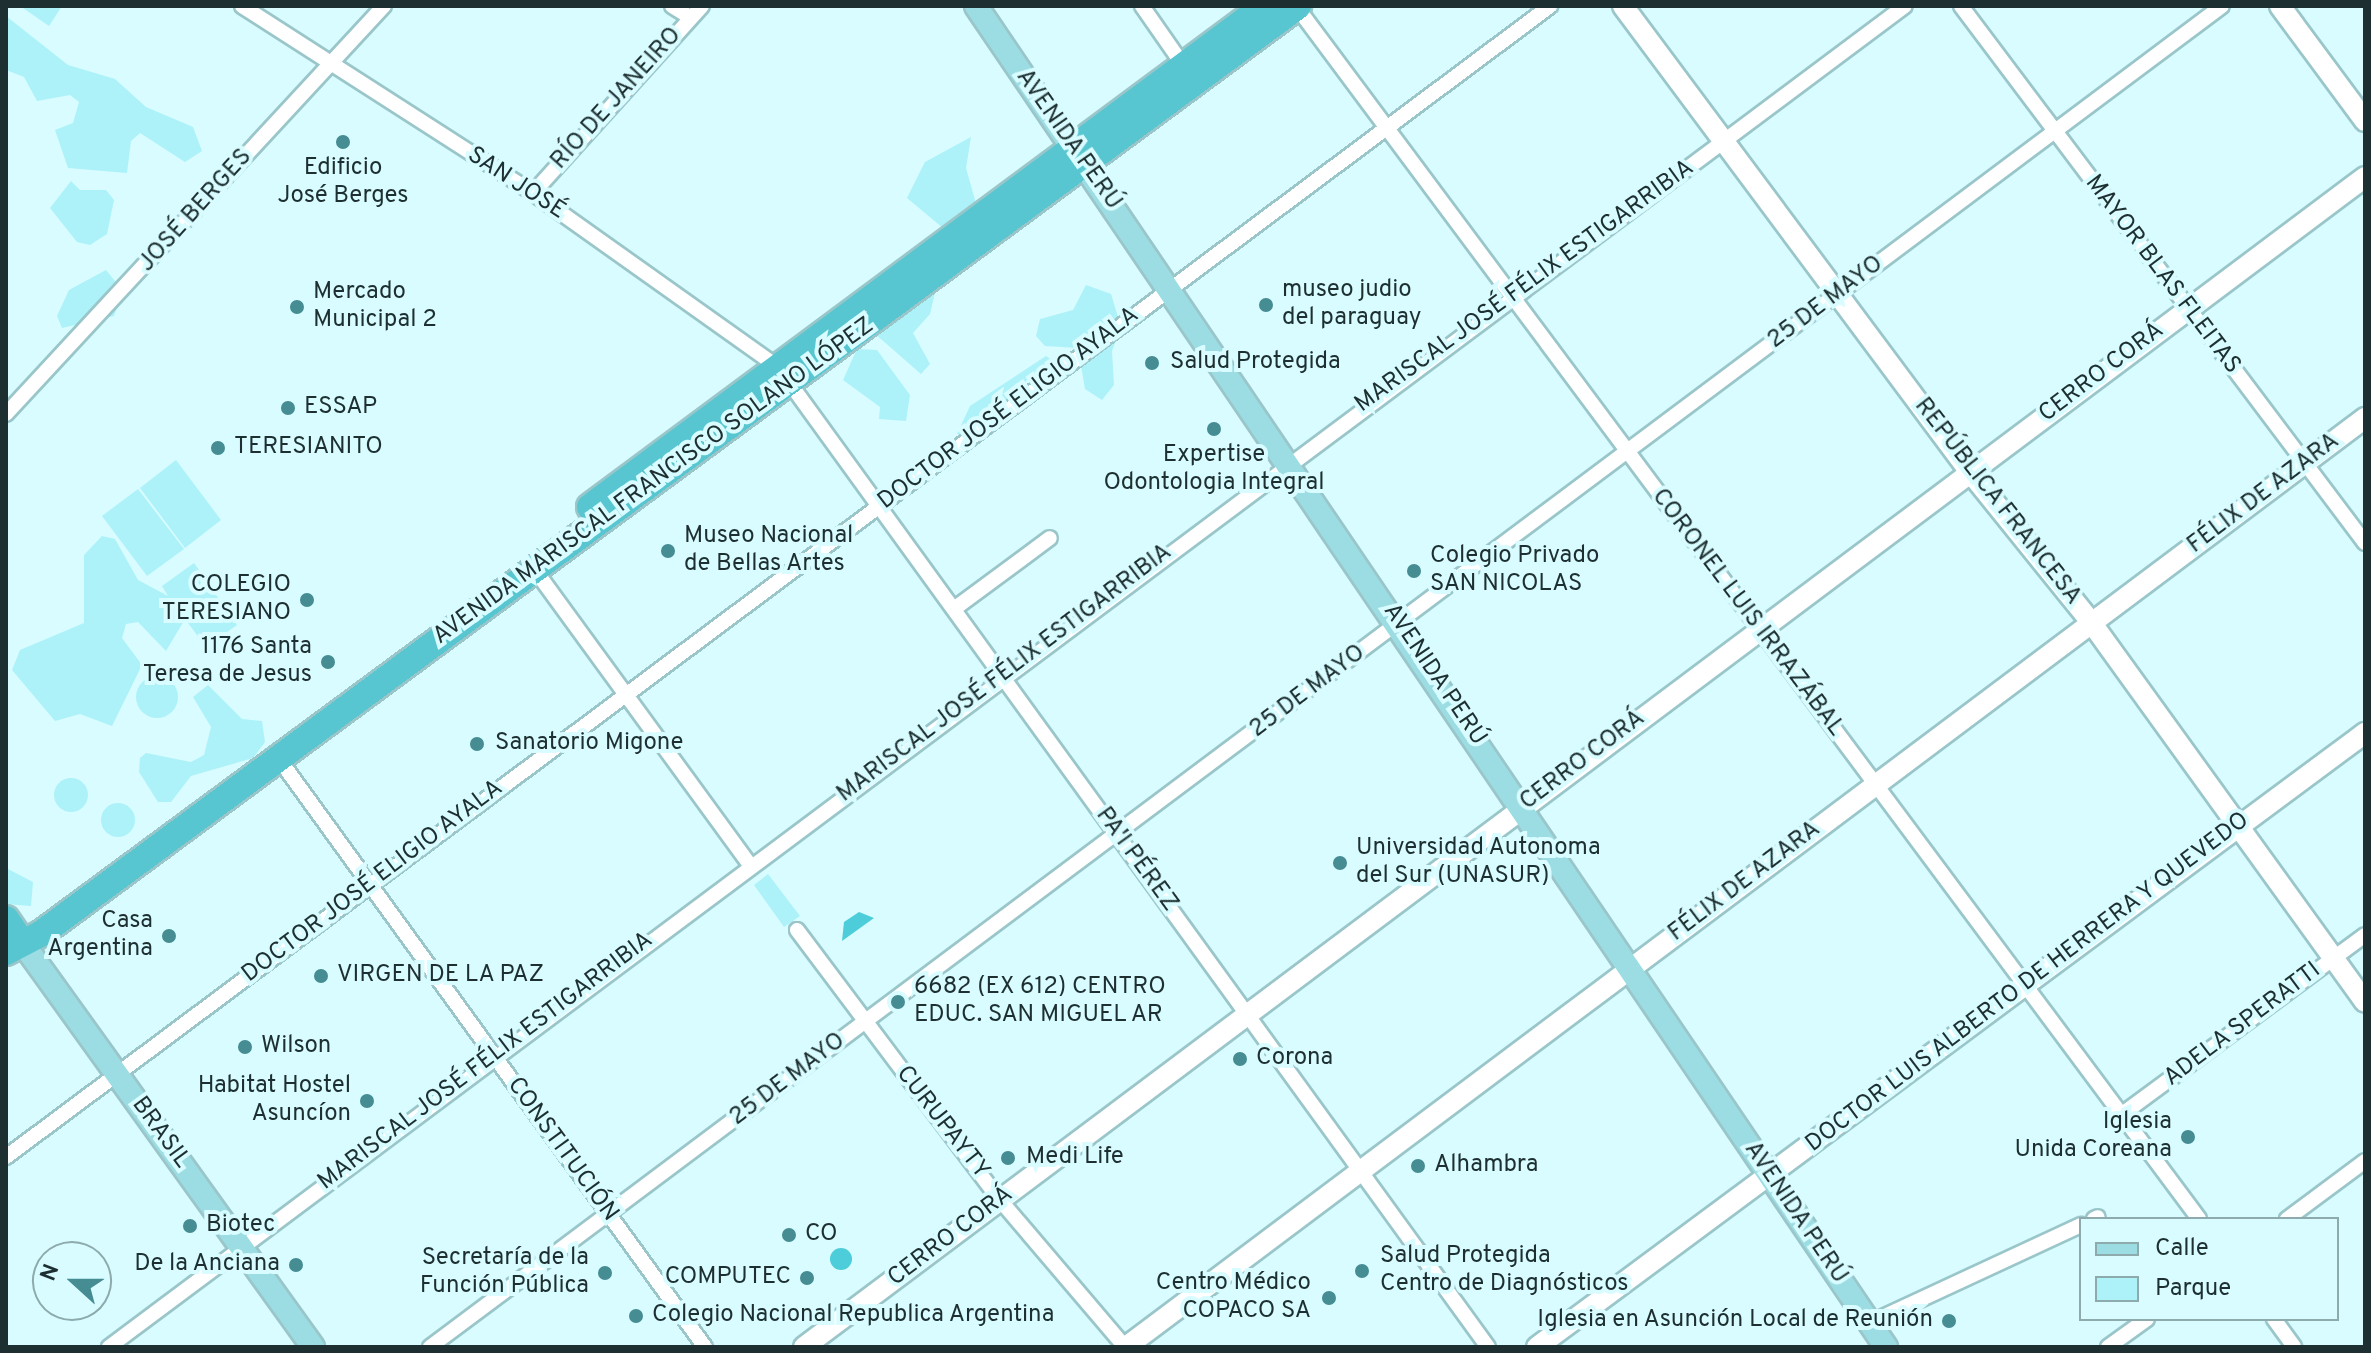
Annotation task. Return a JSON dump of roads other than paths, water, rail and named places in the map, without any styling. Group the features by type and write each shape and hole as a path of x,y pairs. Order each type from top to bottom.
{"highway":[{"path":"1189,73 1297,6"},
{"path":"1057,172 1189,73 1262,8"},
{"path":"939,272 1084,151"},
{"name":"AVENIDA MARISCAL FRANCISCO SOLANO LÓPEZ","path":"15,939 368,673 784,374 1084,151"},
{"name":"AVENIDA MARISCAL FRANCISCO SOLANO LÓPEZ","path":"15,939 38,936 279,759 535,570 784,374 939,272 1057,172"},
{"path":"279,759 293,736 368,673"}],"main road":[{"name":"AVENIDA PERÚ","path":"976,6 1084,151 1171,288 1291,460 1629,969 1886,1347"},
{"name":"BRASIL","path":"15,939 117,1073 313,1347"}],"street":[{"name":"SAN JOSÉ","path":"242,6 329,66 533,193 784,374"},
{"name":"JOSÉ BERGES","path":"6,414 384,6"},
{"path":"672,6 691,18"},
{"name":"RÍO DE JANEIRO","path":"533,193 702,6"},
{"path":"1142,6 1189,73"},
{"name":"CORONEL LUIS IRRAZÁBAL","path":"1297,6 2198,1217"},
{"name":"DOCTOR JOSÉ ELIGIO AYALA","path":"6,1157 1550,6"},
{"name":"REPÚBLICA FRANCESA","path":"1623,6 1970,472 2091,622 2365,1002"},
{"name":"MARISCAL JOSÉ FÉLIX ESTIGARRIBIA","path":"109,1347 749,864 1905,6"},
{"name":"MAYOR BLAS FLEITAS","path":"1961,6 2186,310 2365,543"},
{"name":"25 DE MAYO","path":"430,1347 2222,6"},
{"path":"2280,6 2365,121"},
{"name":"CERRO CORÁ","path":"804,1347 2365,177"},
{"name":"PA'I PÉREZ","path":"784,374 1488,1347"},
{"name":"FÉLIX DE AZARA","path":"1126,1347 2365,418"},
{"path":"954,609 1050,538"},
{"path":"535,570 749,864"},
{"name":"DOCTOR LUIS ALBERTO DE HERRERA Y QUEVEDO","path":"1537,1347 2365,733"},
{"name":"CONSTITUCIÓN","path":"279,759 705,1347"},
{"name":"CURUPAYTY","path":"797,930 1000,1200 1126,1347"},
{"name":"ADELA SPERATTI","path":"2121,1115 2365,935"},
{"path":"2290,1217 2365,1161"},
{"path":"1870,1323 2079,1226"},
{"path":"2108,1347 2144,1321"},
{"path":"2275,1321 2294,1347"}],"place":[{"name":"Edificio José Berges","path":"343,142"},
{"name":"museo judio del paraguay","path":"1266,305"},
{"name":"Mercado Municipal 2","path":"297,307"},
{"name":"Salud Protegida","path":"1152,363"},
{"name":"ESSAP","path":"288,408"},
{"name":"Expertise Odontologia Integral","path":"1214,429"},
{"name":"TERESIANITO","path":"218,448"},
{"name":"Museo Nacional de Bellas Artes","path":"668,551"},
{"name":"Colegio Privado SAN NICOLAS","path":"1414,571"},
{"name":"COLEGIO TERESIANO","path":"307,600"},
{"name":"1176 Santa Teresa de Jesus","path":"328,662"},
{"name":"Sanatorio Migone","path":"477,744"},
{"name":"Universidad Autonoma del Sur (UNASUR)","path":"1340,863"},
{"name":"Casa Argentina","path":"169,936"},
{"name":"VIRGEN DE LA PAZ","path":"321,976"},
{"name":"6682 (EX 612) CENTRO EDUC. SAN MIGUEL AR","path":"898,1002"},
{"name":"Wilson","path":"245,1047"},
{"name":"Corona","path":"1240,1059"},
{"name":"Habitat Hostel Asuncíon","path":"367,1101"},
{"name":"Iglesia Unida Coreana","path":"2188,1137"},
{"name":"Medi Life","path":"1008,1158"},
{"name":"Alhambra","path":"1418,1166"},
{"name":"Biotec","path":"190,1226"},
{"name":"CO","path":"789,1235"},
{"name":"De la Anciana","path":"296,1265"},
{"name":"Salud Protegida Centro de Diagnósticos","path":"1362,1271"},
{"name":"Secretaría de la Función Pública","path":"605,1273"},
{"name":"COMPUTEC","path":"807,1278"},
{"name":"Centro Médico COPACO SA","path":"1329,1298"},
{"name":"Colegio Nacional Republica Argentina","path":"636,1316"},
{"name":"Iglesia en Asunción Local de Reunión","path":"1949,1321"}]}
